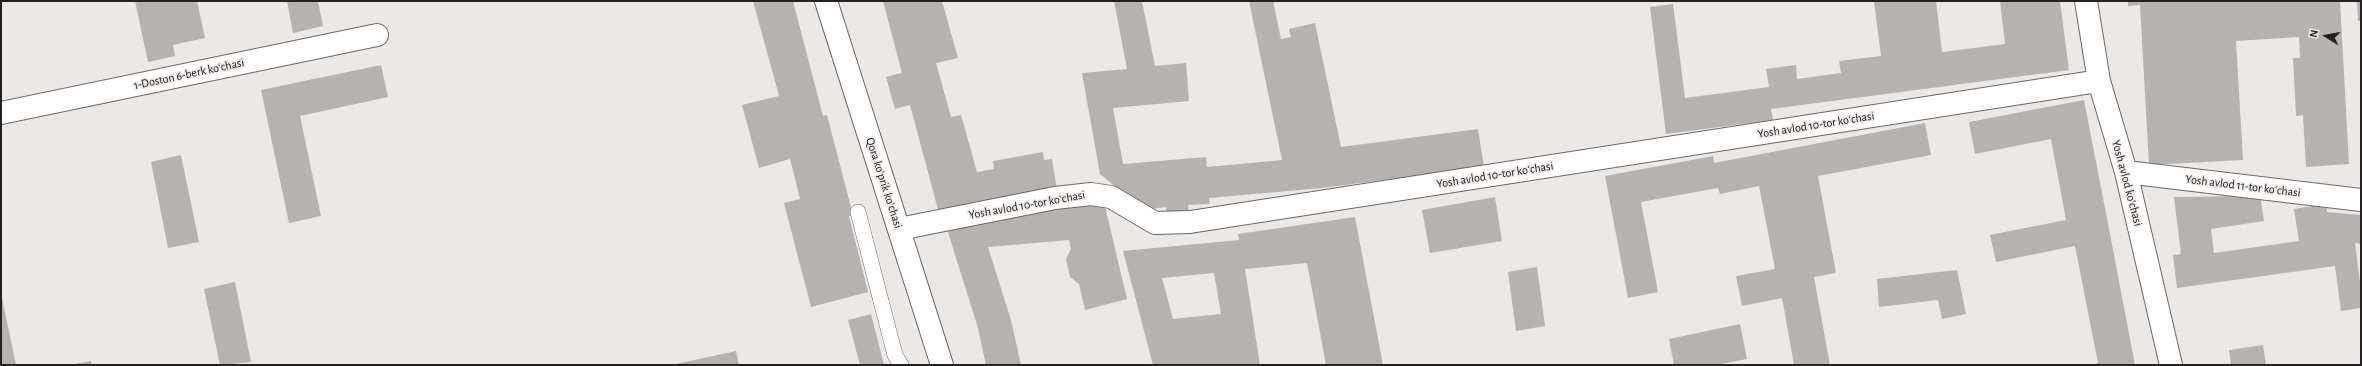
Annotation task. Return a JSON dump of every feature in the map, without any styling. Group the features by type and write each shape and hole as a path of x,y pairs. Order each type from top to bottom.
{"street":[{"name":"Qora koʻprik koʻchasi","path":"826,1 942,365"},
{"name":"Yosh avlod koʻchasi","path":"2086,1 2099,81 2126,172 2172,365"},
{"name":"1-Doston 6-berk koʻchasi","path":"1,113 377,35"},
{"name":"Yosh avlod 10-tor koʻchasi","path":"899,229 1055,198 1091,194 1111,198 1154,223 1190,222 2099,81"},
{"name":"Yosh avlod 11-tor koʻchasi","path":"2126,172 2361,200"}],"lane":[{"path":"858,212 895,355 901,365"}],"building":[{"path":"135,1 197,1 205,38 173,45 175,56 148,62"},
{"path":"287,1 318,1 323,26 293,33"},
{"path":"753,1 793,1 823,116 827,115 853,215 849,216 868,292 811,307 784,203 800,199 790,159 759,168 742,105 779,96"},
{"path":"883,1 942,1 958,58 936,63 951,117 961,115 977,172 994,169 993,161 1043,152 1044,160 1052,159 1058,196 940,217 910,105 895,109 886,77 902,73"},
{"path":"1114,1 1142,1 1155,66 1186,63 1189,101 1113,108 1123,164 1206,157 1207,167 1282,160 1249,1 1273,1 1281,39 1291,37 1289,29 1315,23 1341,147 1478,129 1484,167 1322,188 1209,198 1210,204 1188,205 1189,213 1166,215 1166,207 1144,210 1100,174 1082,73 1127,69"},
{"path":"1874,1 1936,1 1942,52 2005,44 2000,1 2060,1 2069,70 1771,109 1773,120 1666,134 1650,7 1673,4 1685,98 1769,87 1766,69 1796,65 1797,79 1841,73 1839,61 1881,56"},
{"path":"2128,1 2340,1 2349,164 2306,167 2303,115 2296,116 2293,58 2300,58 2299,37 2236,41 2243,160 2149,165 2140,5 2128,6"},
{"path":"2357,1 2361,1 2361,21 2358,21"},
{"path":"381,65 388,97 300,116 321,216 289,223 261,90"},
{"path":"2084,100 2135,365 2093,365 2098,363 2075,246 1996,262 1990,235 2066,220 2051,139 1975,154 1969,122"},
{"path":"1925,123 1931,155 1818,176 1836,273 1814,277 1830,365 1794,365 1782,298 1742,306 1736,276 1775,269 1759,186 1720,194 1718,188 1641,202 1658,292 1628,298 1605,176 1713,156 1714,163"},
{"path":"181,155 199,242 168,248 151,162"},
{"path":"2260,196 2264,221 2211,229 2214,253 2299,241 2294,209 2326,204 2327,212 2361,215 2361,244 2355,243 2361,290 2361,308 2341,311 2335,266 2177,288 2173,255 2181,254 2174,197"},
{"path":"1495,197 1502,241 1430,253 1422,210"},
{"path":"1104,202 1127,299 1085,310 1079,284 1070,277 1066,259 1071,249 1069,240 988,247 1011,320 1021,365 986,365 978,328 947,229 979,218"},
{"path":"1355,217 1383,365 1326,365 1307,263 1245,269 1260,365 1153,365 1123,251 1239,240 1238,234","holes":["1214,273 1221,314 1173,319 1162,278"]},
{"path":"1537,267 1545,326 1516,331 1508,272"},
{"path":"1957,270 1966,314 1942,319 1938,300 1879,307 1877,279"},
{"path":"235,282 251,362 220,365 204,289"},
{"path":"2,298 16,365 1,365"},
{"path":"871,314 884,365 860,365 848,320"},
{"path":"1740,324 1747,359 1716,365 1674,365 1669,339"},
{"path":"2263,345 2266,365 2231,365 2229,350"},
{"path":"736,351 739,365 676,365 676,364"},
{"path":"91,361 92,365 75,365 75,364"}]}
